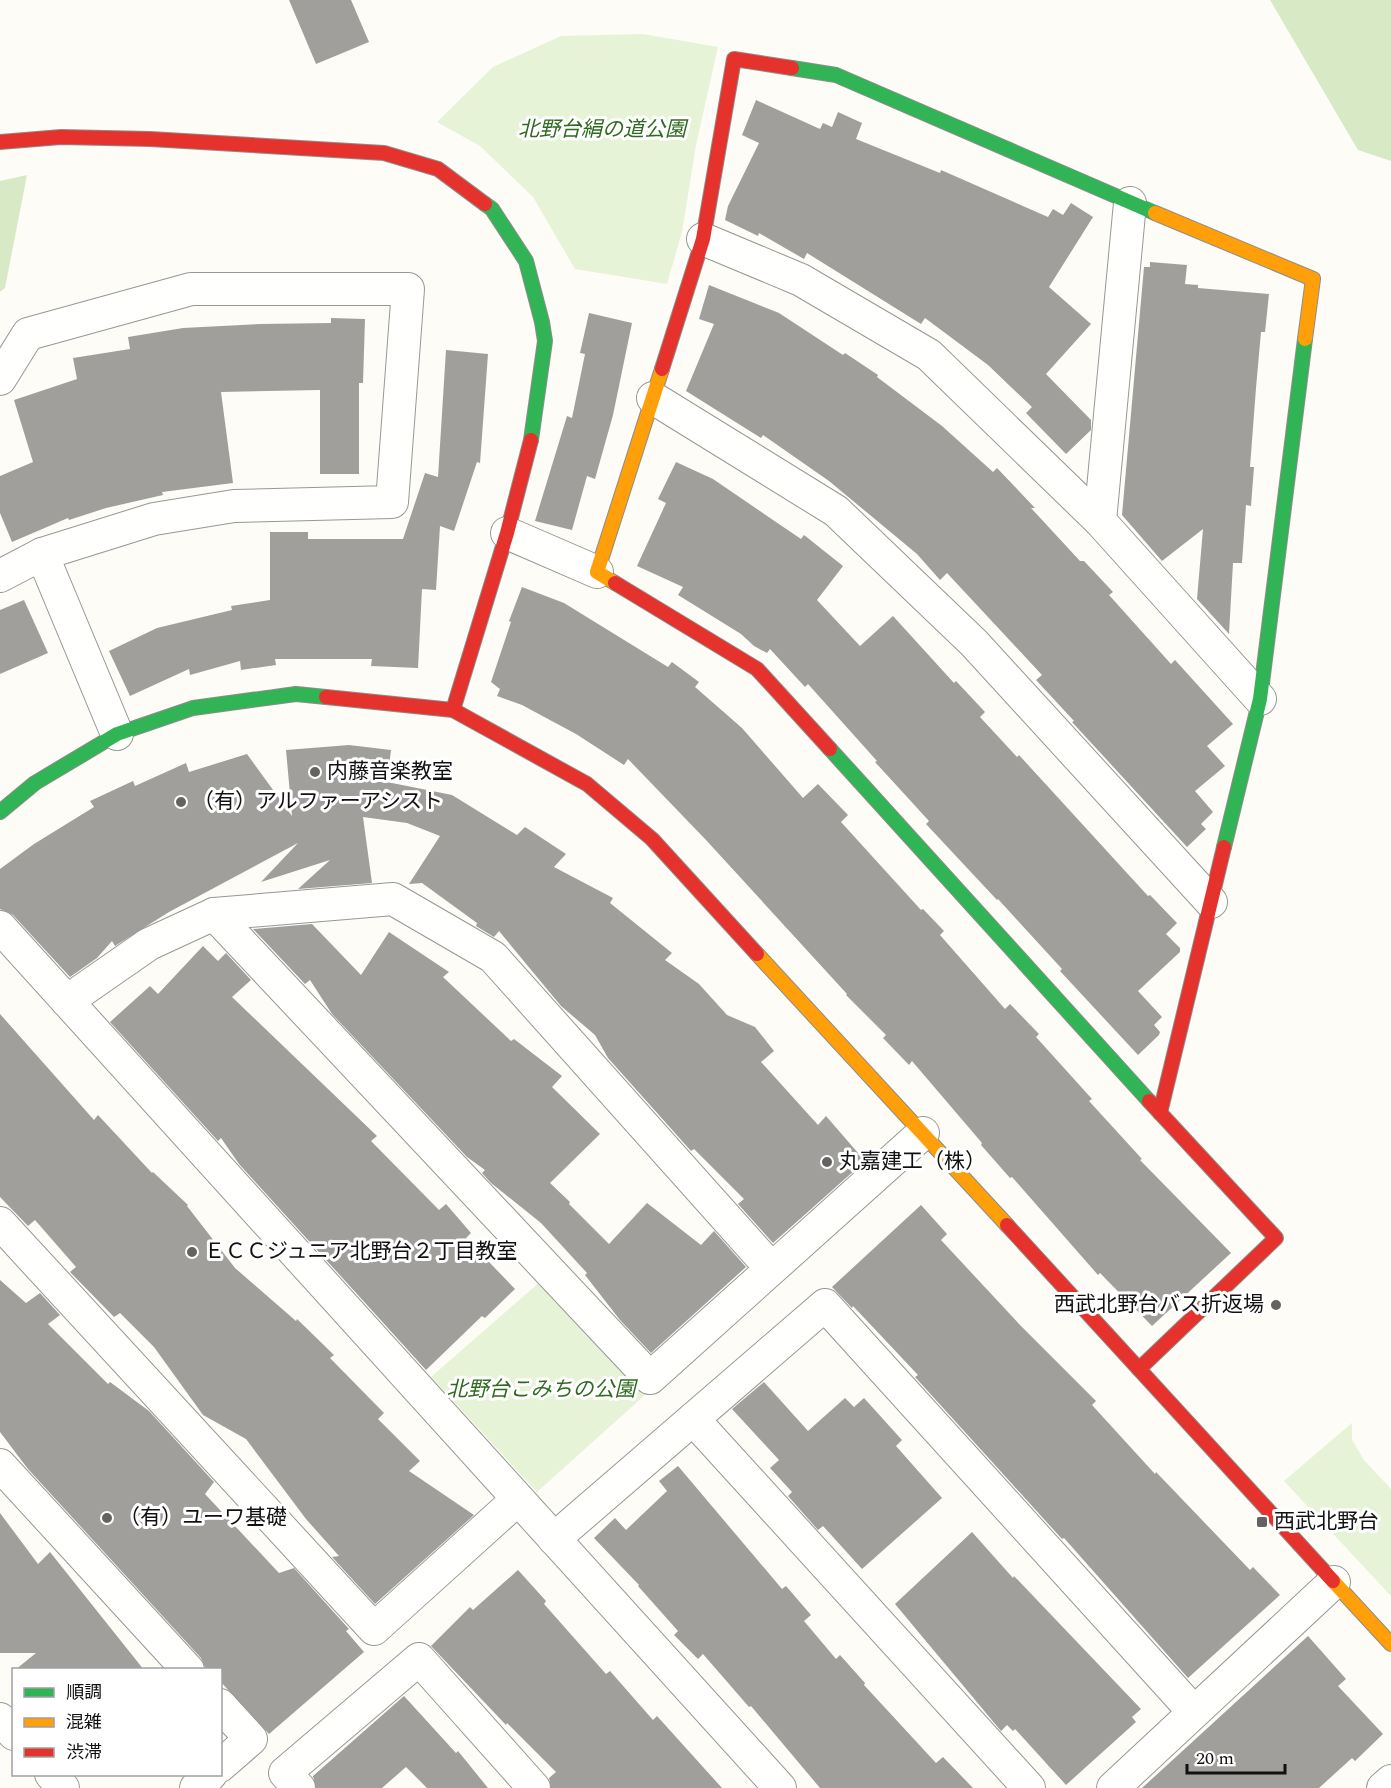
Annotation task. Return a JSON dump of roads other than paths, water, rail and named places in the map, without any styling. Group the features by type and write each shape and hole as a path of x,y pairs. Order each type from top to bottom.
{"street":[{"path":"597,572 703,239 734,59 836,75 1130,203 1313,279 1260,699 1160,1113"},
{"path":"0,142 61,137 150,138 384,153 438,169 492,209 526,261 545,341 530,444 507,533 453,710"},
{"path":"1100,521 1130,203"},
{"path":"703,239 801,280 929,355 1100,521 1260,699"},
{"path":"0,379 28,334 191,289 408,289 392,502 223,508 154,519 42,554 0,576"},
{"path":"653,398 836,511 974,643 1211,902"},
{"path":"507,533 597,572 757,669 1083,1030 1276,1239 1139,1369"},
{"path":"42,554 117,734"},
{"path":"0,812 35,783 117,734 193,708 296,694 453,710 587,784 652,839 1391,1644"},
{"path":"67,1001 149,944 214,914 393,899 493,957 771,1268"},
{"path":"214,914 650,1378 923,1133"},
{"path":"0,927 780,1788"},
{"path":"0,1223 374,1629 518,1499"},
{"path":"554,1539 825,1305 1194,1712"},
{"path":"693,1419 1029,1788"},
{"path":"0,1465 186,1668"},
{"path":"1113,1788 1334,1582"},
{"path":"299,1788 285,1773 419,1659 534,1788"},
{"path":"222,1707 251,1738 222,1764"},
{"path":"0,1719 12,1732"},
{"path":"53,1776 63,1788"},
{"path":"196,1788 209,1776"},
{"path":"1383,1788 1391,1781"}],"place":[{"name":"内藤音楽教室","path":"315,772"},
{"name":"（有）アルファーアシスト","path":"181,802"},
{"name":"丸嘉建工（株）","path":"827,1162"},
{"name":"ＥＣＣジュニア北野台２丁目教室","path":"192,1252"},
{"name":"西武北野台バス折返場","path":"1276,1305"},
{"name":"（有）ユーワ基礎","path":"107,1518"},
{"name":"西武北野台","path":"1262,1522"}],"park label":[{"name":"北野台絹の道公園","path":"602,130"},
{"name":"北野台こみちの公園","path":"541,1390"}]}
